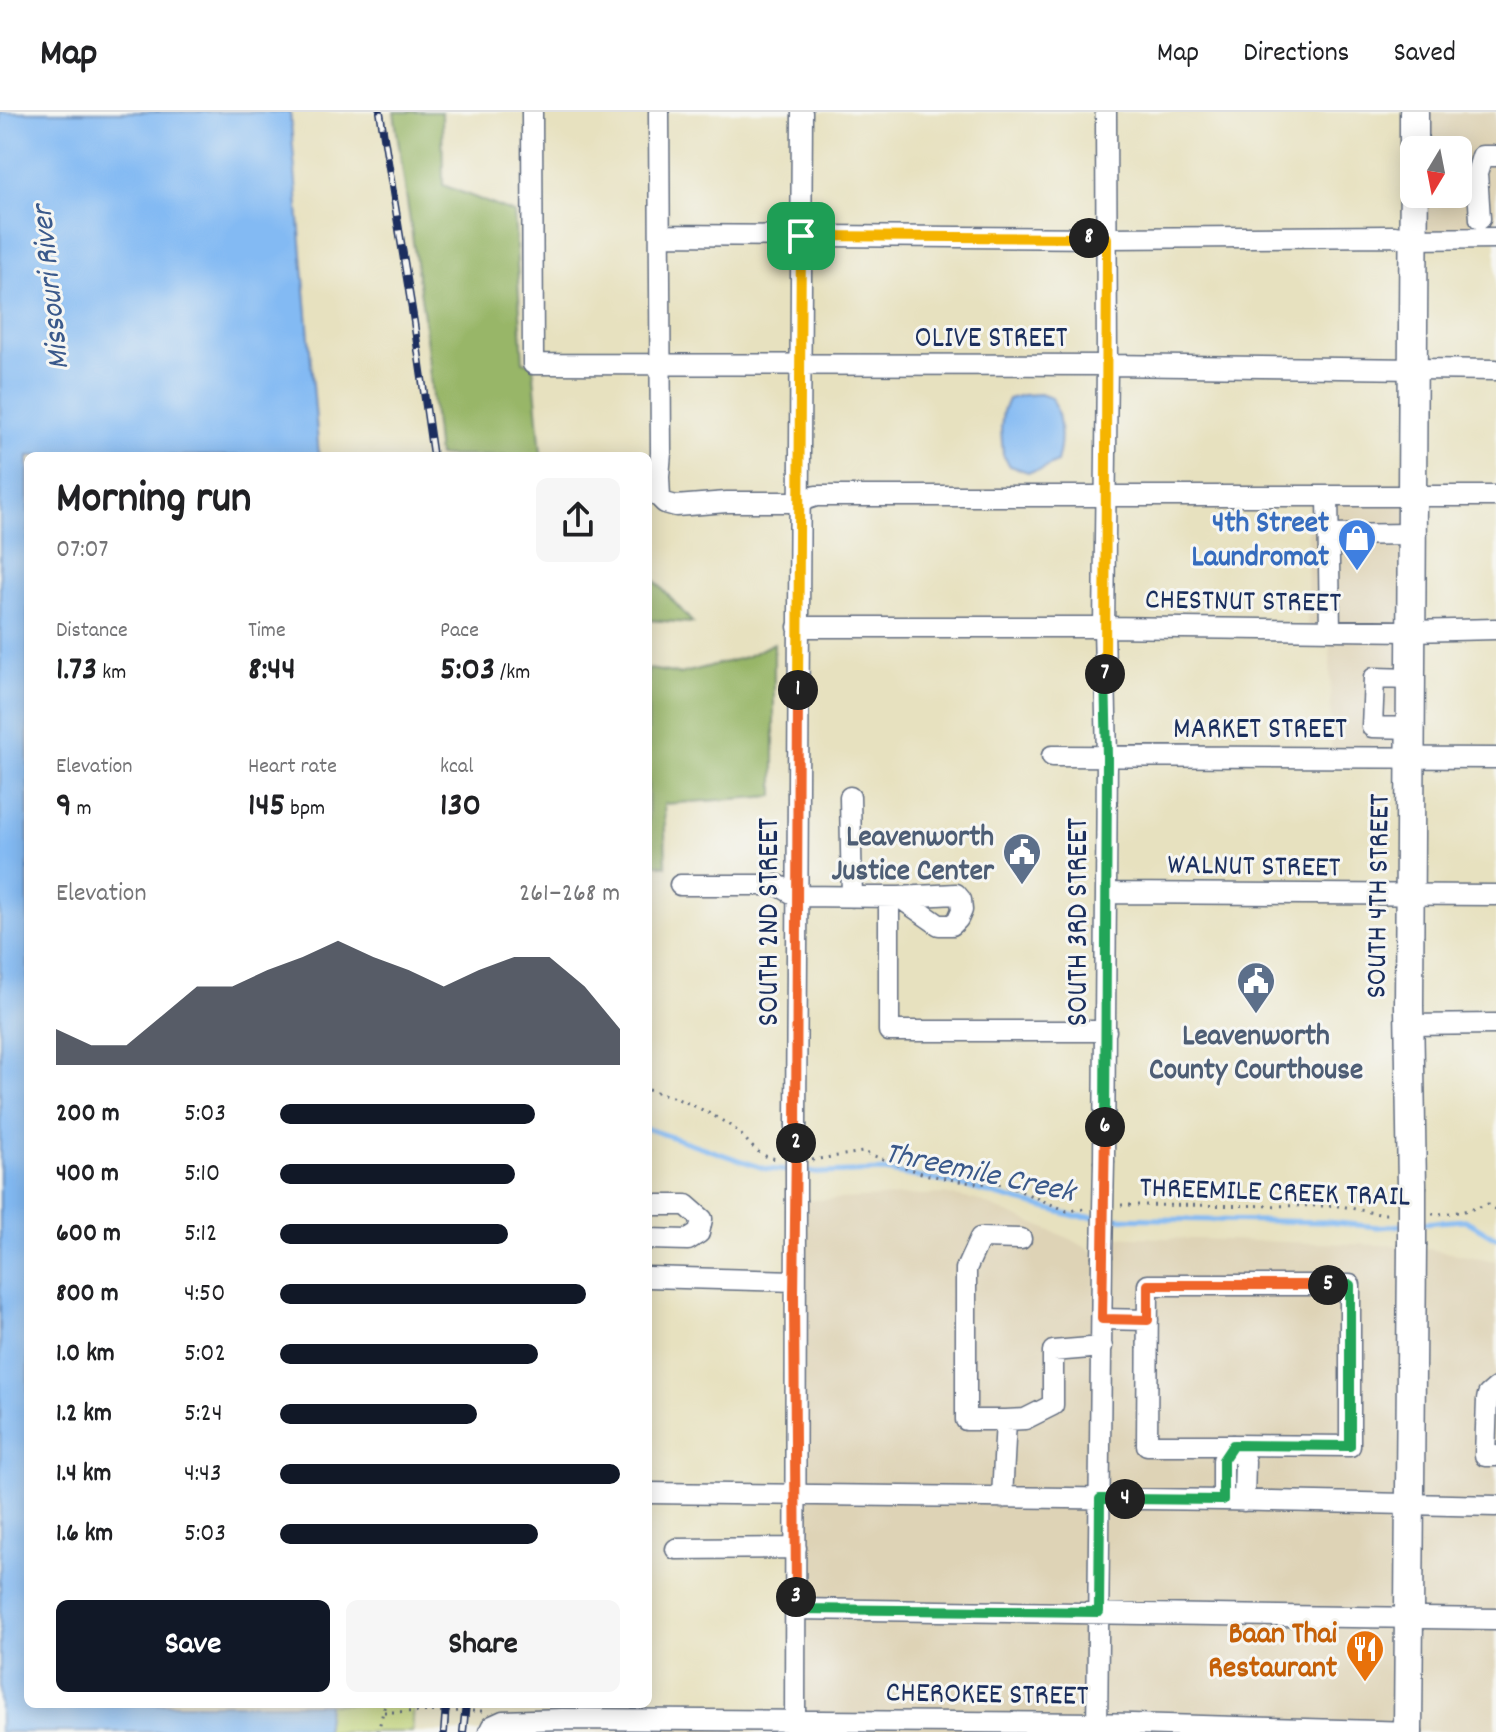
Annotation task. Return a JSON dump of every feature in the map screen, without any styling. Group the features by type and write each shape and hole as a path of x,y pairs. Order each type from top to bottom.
{"highway":[{"path":"1414,112 1414,136"},
{"name":"SOUTH 4TH STREET","path":"1410,1732 1412,1186 1409,896 1413,208"}],"street":[{"name":"OLIVE STREET","path":"532,112 533,364 1107,365 1496,370"},
{"path":"659,112 659,477 660,498 665,503 676,506 798,502 816,496 1496,496"},
{"name":"SOUTH 2ND STREET","path":"796,1726 795,1281 802,112"},
{"name":"SOUTH 3RD STREET","path":"1097,1728 1107,893 1104,627 1106,112"},
{"path":"1480,219 1477,173 1482,156 1496,156"},
{"path":"660,235 1496,238"},
{"path":"1328,496 1330,630"},
{"path":"1329,535 1412,534"},
{"name":"CHESTNUT STREET","path":"798,627 1496,629"},
{"path":"1411,679 1374,678 1372,727 1412,728"},
{"name":"MARKET STREET","path":"1052,756 1496,758"},
{"path":"850,797 852,897"},
{"path":"680,885 778,885 797,896 894,897 889,1031 1106,1031"},
{"name":"WALNUT STREET","path":"1107,893 1496,895"},
{"path":"1409,1025 1496,1024"},
{"path":"652,1205 686,1205 702,1219 699,1233 688,1240 652,1239"},
{"path":"1021,1239 980,1238 966,1269 966,1420 1025,1419 1053,1405 1053,1351 1102,1347"},
{"path":"652,1277 795,1281"},
{"path":"1148,1285 1350,1285 1350,1446 1233,1445 1147,1445 1148,1285"},
{"path":"1102,1319 1148,1320"},
{"path":"1496,1388 1487,1400 1485,1456 1496,1456"},
{"path":"1002,1498 1006,1420"},
{"path":"1233,1445 1245,1461 1244,1501"},
{"path":"1223,1500 1223,1460 1233,1445"},
{"path":"652,1493 1496,1506"},
{"path":"676,1549 796,1548"},
{"path":"796,1609 1496,1619"},
{"name":"CHEROKEE STREET","path":"489,1732 492,1726 503,1721 562,1718 796,1726 1410,1732"}],"path":[{"path":"652,1091 692,1106 731,1126 757,1152 771,1158 785,1159"},
{"name":"THREEMILE CREEK TRAIL","path":"800,1160 863,1152 924,1174 964,1182 1006,1185 1067,1211 1097,1208"},
{"name":"THREEMILE CREEK TRAIL","path":"1420,1214 1468,1211 1488,1204 1496,1210"},
{"name":"THREEMILE CREEK TRAIL","path":"1112,1206 1341,1206 1393,1214"},
{"path":"378,1732 384,1708"},
{"path":"384,1712 490,1711"}],"shaded area":[{"path":"1414,112 1496,112 1496,234 1414,233 1414,208 1472,208 1472,136 1414,136"},
{"path":"1308,496 1412,496 1412,757 1331,757 1330,631 1307,630"},
{"path":"944,1194 976,1200 1071,1239 1102,1257 1103,1236 1412,1246 1496,1261 1496,1732 562,1732 562,1719 796,1720 796,1201"}],"green space":[{"path":"394,112 442,112 443,185 514,213 523,362 533,364 541,452 438,452 424,317"},
{"path":"652,577 693,623 652,620"},
{"path":"774,643 774,796 664,804 666,866 652,863 652,670 680,674 746,657"},
{"path":"328,1708 414,1708 412,1732 325,1732"}],"water":[{"name":"Missouri River","path":"0,112 290,112 319,452 24,452 24,1708 328,1708 325,1732 0,1732"},
{"path":"1040,394 1052,398 1058,414 1059,454 1057,462 1028,472 1010,466 1003,455 1003,411 1008,399"}],"waterway":[{"name":"Threemile Creek","path":"652,1130 766,1169 790,1171"},
{"name":"Threemile Creek","path":"800,1171 884,1171 951,1183 1075,1216 1097,1217"},
{"name":"Threemile Creek","path":"1107,1218 1327,1222 1378,1227 1404,1225"},
{"name":"Threemile Creek","path":"1422,1223 1465,1220 1496,1238"}],"railway":[{"path":"380,112 432,452"},
{"path":"444,1732 446,1708"},
{"path":"463,1732 466,1708"}],"place":[{"name":"4th Street Laundromat","path":"1357,572"},
{"name":"Leavenworth Justice Center","path":"1022,886"},
{"name":"Leavenworth County Courthouse","path":"1256,1015"},
{"name":"Baan Thai Restaurant","path":"1365,1683"}],"route":[{"path":"801,236 1107,238 1104,627 1107,893 1102,1319 1148,1320 1148,1285 1350,1285 1350,1446 1233,1445 1223,1460 1223,1500 1100,1499 1099,1612 796,1609 794,1296 801,236"}]}
